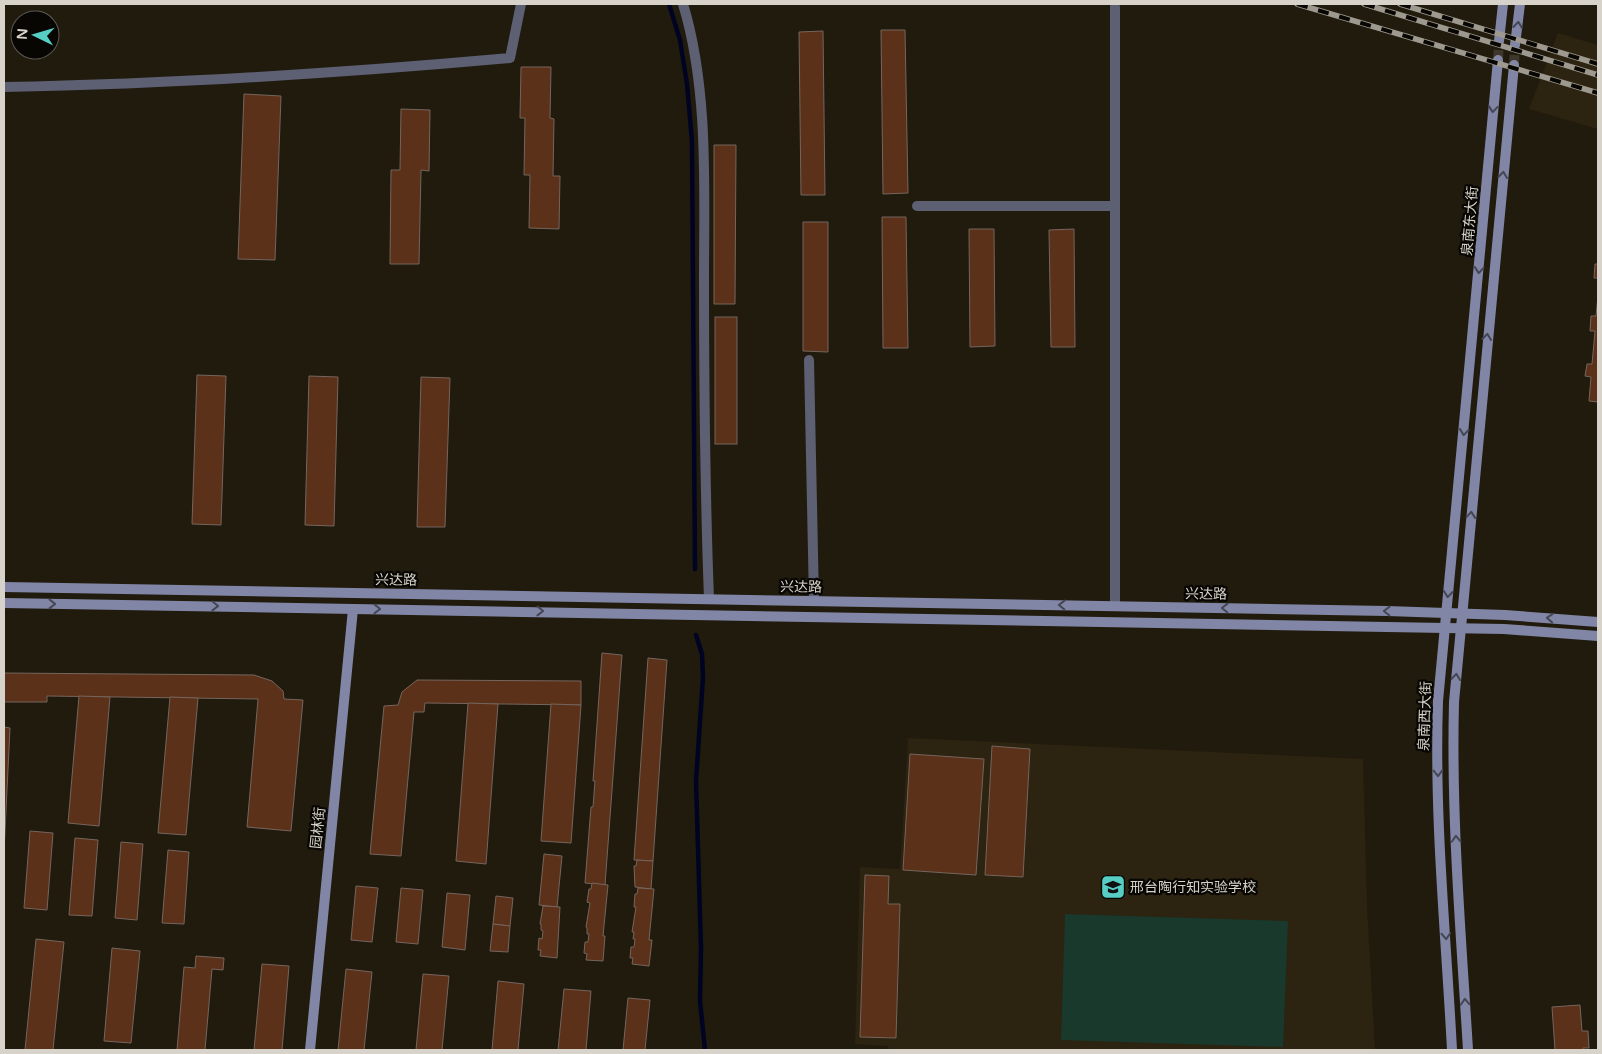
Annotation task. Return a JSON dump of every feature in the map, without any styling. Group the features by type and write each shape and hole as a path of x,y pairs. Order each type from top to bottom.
{"main road":[{"path":"1499,41 1503,4"},
{"path":"1516,45 1520,4"},
{"name":"泉南东大街","path":"1469,384 1498,60"},
{"name":"泉南东大街","path":"1482,385 1514,65"},
{"name":"泉南西大街","path":"1452,1050 1438,778 1438,701 1469,384"},
{"name":"泉南西大街","path":"1468,1050 1455,825 1454,702 1482,385"},
{"name":"兴达路","path":"4,587 1446,613 1598,622"},
{"path":"4,603 1461,628 1504,629 1598,636"},
{"name":"园林街","path":"310,1050 353,608"}],"street":[{"path":"4,87 83,86 340,73 510,58 521,4"},
{"path":"683,4 690,27 695,56 703,130 704,449 709,599"},
{"path":"1115,7 1115,606"},
{"path":"917,206 1115,206"},
{"path":"809,360 814,601"}],"shaded area":[{"path":"1558,33 1598,45 1598,129 1529,109"},
{"name":"邢台陶行知实验学校","path":"908,738 1363,759 1367,906 1375,1050 889,1050 888,1046 855,1044 860,867 900,869"}],"green space":[{"path":"1065,914 1288,921 1283,1047 1061,1040"}],"building":[{"path":"881,30 905,30 908,193 883,194"},
{"path":"823,31 825,195 801,195 799,32"},
{"path":"521,67 551,67 550,118 554,119 553,176 560,176 559,229 529,228 530,175 524,175 525,118 520,118"},
{"path":"244,94 281,96 275,260 238,259"},
{"path":"401,109 430,110 429,171 421,170 419,264 390,264 391,170 400,170"},
{"path":"714,145 736,145 735,304 714,304"},
{"path":"882,217 906,217 908,348 883,348"},
{"path":"803,222 828,222 828,352 803,351"},
{"path":"969,229 994,229 995,346 970,347"},
{"path":"1074,229 1075,347 1051,347 1049,230"},
{"path":"1595,264 1598,264 1598,278 1594,278"},
{"path":"1598,296 1598,402 1589,401 1591,377 1585,376 1587,364 1592,364 1595,331 1590,331 1591,316 1596,316"},
{"path":"715,317 737,317 737,444 715,444"},
{"path":"197,375 226,376 221,525 192,524"},
{"path":"309,376 338,377 334,526 305,525"},
{"path":"421,377 450,378 445,527 417,527"},
{"path":"602,653 622,655 605,885 585,883 595,781 593,781"},
{"path":"648,658 667,660 653,861 634,860"},
{"path":"4,673 254,675 272,681 283,691 284,699 303,700 291,831 247,827 258,699 47,696 47,702 4,702"},
{"path":"417,680 581,681 581,705 425,703 424,712 414,712 401,856 370,854 384,706 398,705 402,692"},
{"path":"79,696 110,697 99,826 68,823"},
{"path":"170,697 198,698 186,835 158,833"},
{"path":"468,703 498,704 486,864 456,861"},
{"path":"551,704 581,705 571,843 541,841"},
{"path":"4,727 10,728 4,852"},
{"path":"992,746 1030,749 1023,877 985,875"},
{"path":"910,754 984,759 976,875 903,870"},
{"path":"30,831 53,833 47,910 24,908"},
{"path":"75,838 98,840 92,916 69,915"},
{"path":"121,842 143,844 137,920 115,918"},
{"path":"168,850 189,852 184,924 162,923"},
{"path":"544,854 562,856 557,907 539,905"},
{"path":"637,860 653,861 651,889 635,887 634,866 636,866"},
{"path":"865,875 889,876 888,904 900,904 896,1038 860,1037"},
{"path":"592,883 608,885 603,936 605,936 603,961 586,960 587,954 584,953 585,942 588,942 589,934 587,934 586,927 590,903 587,902"},
{"path":"356,886 378,888 372,942 351,940"},
{"path":"401,888 423,890 418,944 396,942"},
{"path":"638,888 654,889 649,940 652,940 649,966 632,964 633,958 630,958 631,947 634,947 635,939 633,939 634,932 632,932 636,907 634,907 635,894 637,894"},
{"path":"447,893 470,895 465,950 442,947"},
{"path":"496,896 513,898 510,926 493,924"},
{"path":"543,906 560,907 557,958 540,956 541,950 538,950 539,938 542,939 543,931 540,924"},
{"path":"493,924 510,926 508,952 490,951"},
{"path":"36,939 64,942 53,1050 25,1050"},
{"path":"112,948 140,951 131,1043 104,1041"},
{"path":"196,956 224,958 223,970 212,969 205,1050 177,1050 184,967 195,968"},
{"path":"262,964 289,966 282,1050 254,1050"},
{"path":"346,969 372,972 364,1050 338,1050"},
{"path":"423,974 449,976 442,1050 416,1050"},
{"path":"498,981 524,984 518,1050 492,1050"},
{"path":"564,989 591,991 586,1050 558,1050"},
{"path":"628,998 650,1000 645,1050 623,1050"},
{"path":"1580,1005 1582,1031 1588,1031 1589,1048 1583,1048 1583,1050 1555,1050 1552,1007"}],"waterway":[{"path":"669,4 680,40 687,84 692,141 695,569"},
{"path":"696,635 702,654 703,677 696,781 701,948 700,1001 705,1050"}],"tunnel":[{"path":"1498,60 1499,41"},
{"path":"1514,65 1515,45"}],"railway":[{"path":"1297,4 1598,93"},
{"path":"1364,4 1598,75"},
{"path":"1400,4 1598,64"}],"place":[{"name":"邢台陶行知实验学校","path":"1113,887"}]}
